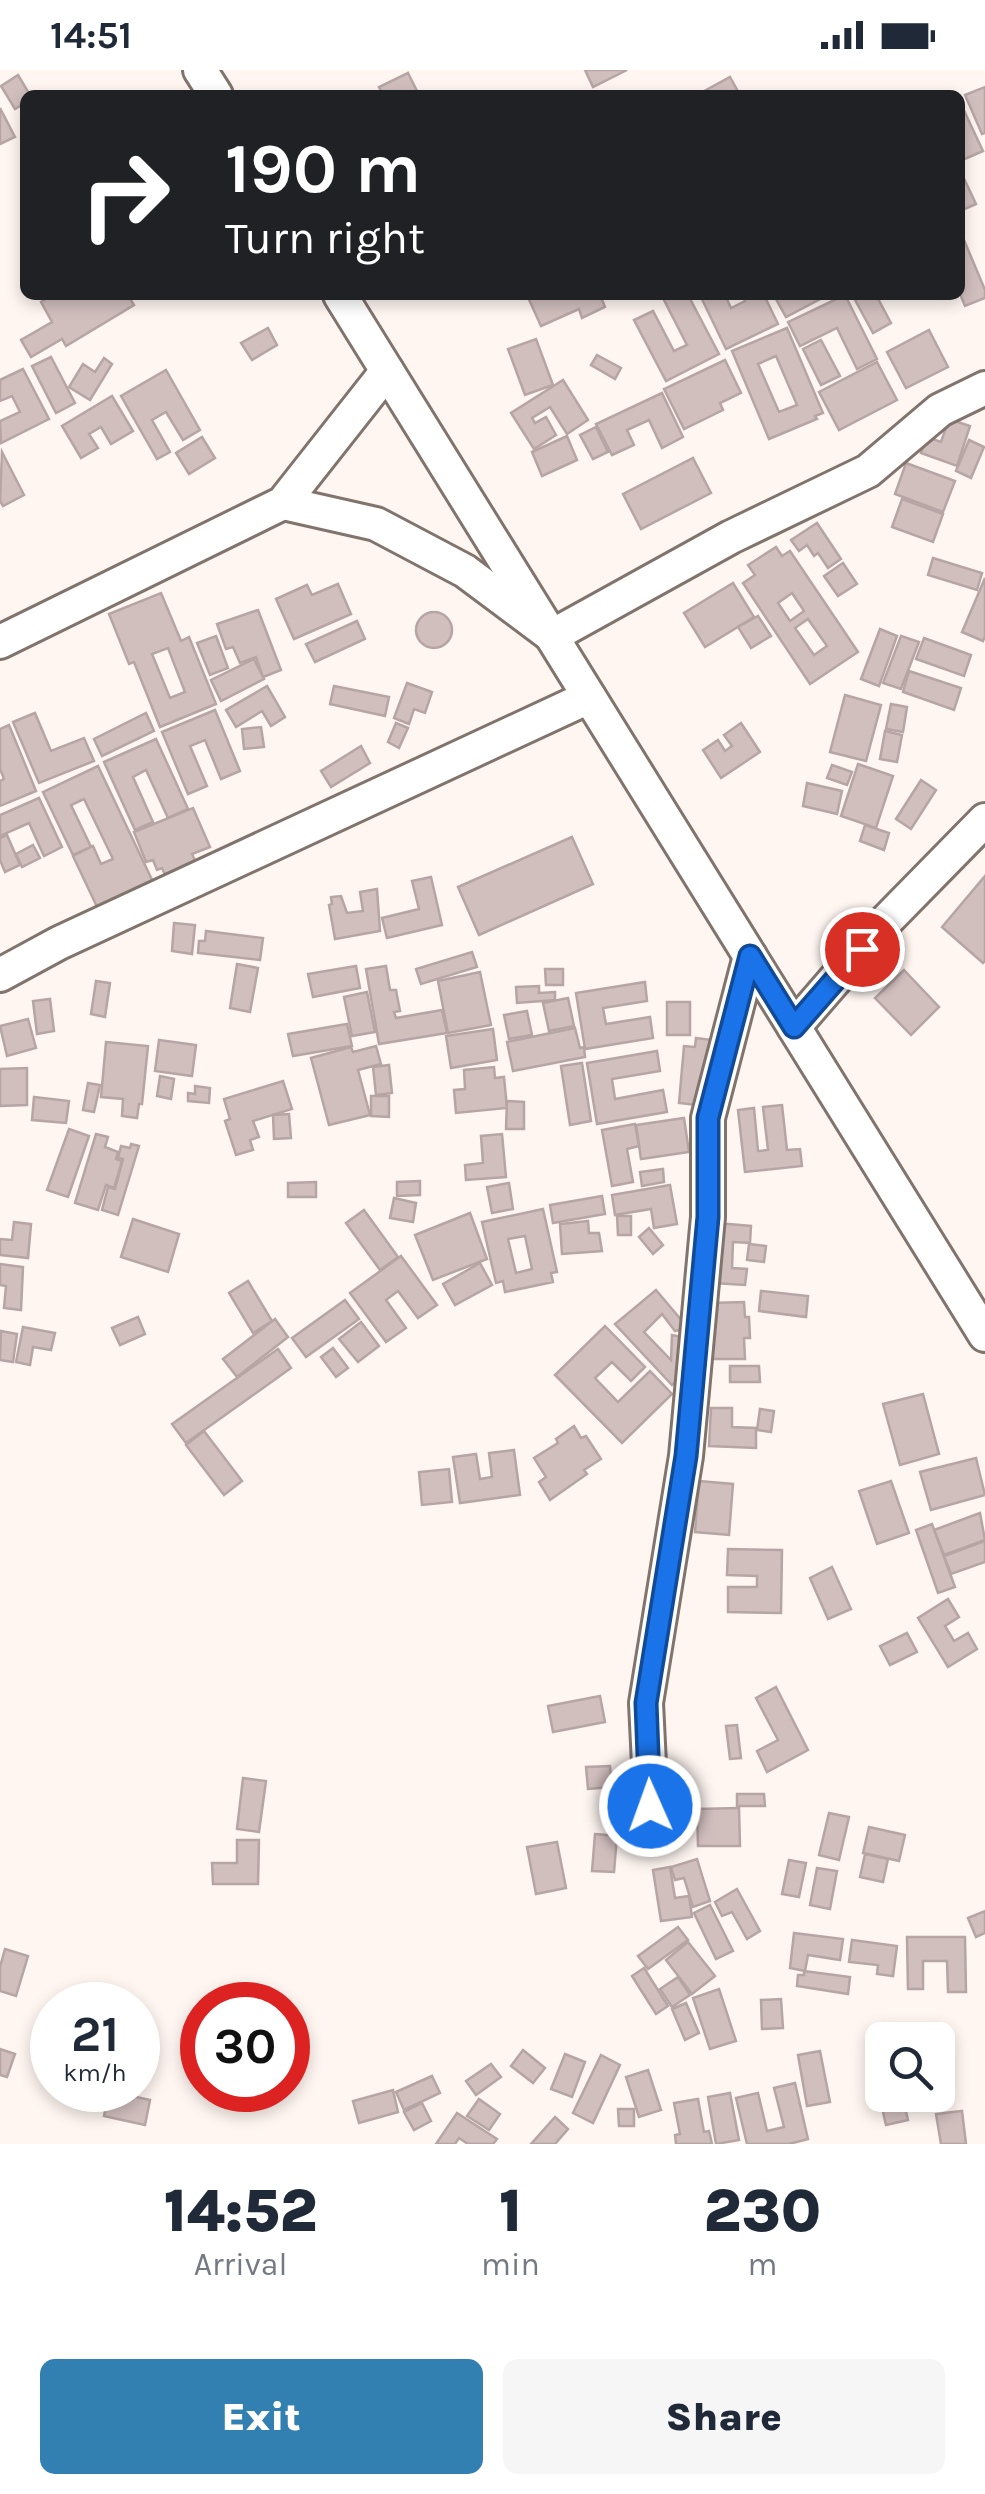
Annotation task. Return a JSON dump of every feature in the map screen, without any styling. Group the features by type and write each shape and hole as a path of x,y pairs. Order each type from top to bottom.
{"street":[{"path":"343,300 985,1334"},
{"path":"3,634 282,503 386,370"},
{"path":"552,636 730,537 868,471 940,410 985,388"},
{"path":"282,503 376,524 465,571 552,636"},
{"path":"0,975 60,943 589,696"},
{"path":"794,1027 884,923 985,820"},
{"path":"650,1806 646,1703 686,1456 708,1217 708,1118 750,956"}],"building":[{"path":"585,70 627,70 593,87"},
{"path":"408,73 416,90 380,90 379,87"},
{"path":"18,75 27,90 20,90 20,106 15,109 1,86"},
{"path":"730,77 737,90 706,90"},
{"path":"985,87 985,133 982,134 965,95"},
{"path":"0,108 15,137 0,144"},
{"path":"965,113 983,151 965,159"},
{"path":"965,181 976,204 965,209"},
{"path":"965,242 985,298 965,306 962,300"},
{"path":"131,300 134,305 66,346 62,339 31,357 21,340 52,322 41,302"},
{"path":"529,300 602,300 605,307 582,318 579,309 541,326"},
{"path":"664,300 691,300 719,354 666,381 634,320 653,311 674,351 687,345"},
{"path":"702,300 727,300 731,308 744,300 766,300 778,324 726,349"},
{"path":"777,300 818,300 786,317"},
{"path":"834,300 848,300 877,359 857,369 837,328 800,346 788,322"},
{"path":"855,300 879,300 891,323 873,333"},
{"path":"268,328 277,345 252,360 241,343"},
{"path":"787,328 823,413 769,439 732,351","holes":["776,356 797,405 779,412 758,364"]},
{"path":"929,330 948,367 906,388 887,352"},
{"path":"536,339 553,385 525,395 508,349"},
{"path":"821,340 840,376 821,385 803,349"},
{"path":"597,355 621,368 615,379 591,365"},
{"path":"51,357 75,403 56,413 32,366"},
{"path":"104,358 112,364 90,400 69,387 83,364 95,372"},
{"path":"725,360 741,393 720,403 723,410 684,429 664,389"},
{"path":"877,362 897,400 839,430 819,392"},
{"path":"23,369 49,419 1,443 0,421 20,412 12,396 0,401 0,380"},
{"path":"166,370 200,430 183,440 166,412 152,420 170,452 157,459 121,396"},
{"path":"563,380 588,420 567,434 550,407 532,418 535,423 546,417 556,435 534,449 511,413"},
{"path":"662,393 683,437 662,448 649,420 627,430 634,445 612,455 596,424"},
{"path":"112,396 133,431 111,444 101,427 89,434 98,448 81,458 62,426"},
{"path":"949,419 970,426 957,466 921,453 927,437 941,442"},
{"path":"596,427 608,452 593,459 580,435"},
{"path":"567,436 577,460 542,476 532,452"},
{"path":"202,437 215,458 189,474 176,453"},
{"path":"969,440 984,447 971,478 956,471"},
{"path":"2,452 24,495 3,506 0,501"},
{"path":"693,458 711,493 641,529 623,494"},
{"path":"906,463 955,481 943,512 895,494"},
{"path":"902,499 943,514 933,542 892,527"},
{"path":"817,523 841,559 828,568 818,553 814,556 807,545 799,551 791,540"},
{"path":"776,547 782,556 790,551 858,652 810,684 743,583 755,575 748,565","holes":["792,593 804,611 790,621 778,603","808,619 827,646 814,655 795,628"]},
{"path":"933,558 982,573 977,590 928,575"},
{"path":"843,563 857,584 838,596 824,576"},
{"path":"985,578 985,636 983,641 962,632"},
{"path":"733,583 754,617 705,647 684,613"},
{"path":"338,584 351,614 294,639 276,599 307,585 312,595"},
{"path":"161,593 181,641 189,637 216,704 160,727 134,662 129,664 109,614","holes":["168,648 185,692 170,698 152,654"]},
{"path":"258,610 281,670 263,677 256,657 240,663 233,647 226,649 217,624"},
{"path":"434,612 447,617 452,630 447,643 434,648 421,643 416,630 421,617"},
{"path":"758,616 771,636 751,648 738,627"},
{"path":"357,621 365,639 315,662 306,644"},
{"path":"880,629 897,636 879,686 861,679"},
{"path":"216,636 228,668 210,675 197,643"},
{"path":"901,636 919,642 901,689 883,683"},
{"path":"924,638 971,655 964,676 916,659"},
{"path":"254,659 264,679 221,701 211,680"},
{"path":"909,671 961,688 954,710 903,692"},
{"path":"407,683 432,692 425,713 414,709 409,724 394,718"},
{"path":"267,686 285,717 271,726 262,711 236,727 226,710"},
{"path":"334,686 389,697 385,716 330,704"},
{"path":"845,695 881,705 866,761 830,752"},
{"path":"891,704 907,707 903,732 886,729"},
{"path":"215,710 240,771 221,779 205,740 190,746 207,786 188,794 162,732"},
{"path":"35,713 51,751 84,738 94,761 39,783 13,722"},
{"path":"146,713 154,731 102,756 94,739"},
{"path":"396,723 408,728 399,748 388,742"},
{"path":"741,723 760,752 721,778 703,750 718,740 725,751 732,746 724,735"},
{"path":"9,725 36,791 0,806 0,781 4,779 0,769 0,729"},
{"path":"261,727 264,747 244,749 242,729"},
{"path":"885,731 902,735 897,762 880,759"},
{"path":"156,739 188,809 168,818 146,770 133,777 153,822 135,830 104,762"},
{"path":"361,746 370,763 331,787 321,771"},
{"path":"858,764 893,776 876,828 841,816"},
{"path":"832,765 852,772 847,785 827,778"},
{"path":"98,766 154,884 99,911 73,856 91,847 73,855 43,792","holes":["84,799 113,859 101,864 71,805"]},
{"path":"921,780 936,790 911,829 896,819"},
{"path":"807,783 842,791 837,814 803,806"},
{"path":"39,798 62,847 44,856 29,823 0,836 0,815"},
{"path":"193,808 210,847 192,854 197,865 166,877 153,860 146,862 134,832"},
{"path":"865,825 889,833 884,850 860,841"},
{"path":"7,835 20,865 5,872 0,860 0,838"},
{"path":"572,837 593,884 479,935 458,887"},
{"path":"33,845 40,858 22,867 16,854"},
{"path":"985,876 985,961 983,963 942,927"},
{"path":"431,877 442,925 387,938 382,918 419,909 412,881"},
{"path":"377,889 380,931 335,939 331,897 341,896 347,913 363,911 360,892"},
{"path":"174,923 195,925 192,954 172,951"},
{"path":"206,931 263,938 260,960 198,953 199,941 205,941"},
{"path":"472,952 477,967 421,984 416,969"},
{"path":"237,964 258,968 250,1012 230,1008"},
{"path":"356,966 360,988 313,997 308,974"},
{"path":"386,966 390,990 396,990 400,1011 394,1012 396,1018 442,1010 447,1033 379,1044 366,969"},
{"path":"545,969 563,969 563,985 546,985"},
{"path":"904,970 939,1007 911,1035 875,998"},
{"path":"480,972 491,1025 448,1033 438,981"},
{"path":"96,981 110,983 105,1017 91,1014"},
{"path":"645,982 647,1001 603,1008 606,1024 650,1017 653,1038 585,1049 576,993"},
{"path":"539,986 539,993 555,992 555,1000 517,1003 516,987"},
{"path":"367,992 375,1032 352,1036 344,997"},
{"path":"568,998 574,1026 549,1031 543,1003"},
{"path":"50,999 54,1031 37,1034 33,1001"},
{"path":"667,1002 690,1002 690,1035 667,1035"},
{"path":"527,1011 532,1035 509,1039 504,1015"},
{"path":"28,1019 36,1048 7,1056 0,1026"},
{"path":"347,1024 352,1046 293,1056 288,1034"},
{"path":"575,1028 585,1057 513,1071 507,1042"},
{"path":"493,1029 497,1060 451,1068 446,1036"},
{"path":"696,1038 712,1040 706,1106 679,1103 684,1046 695,1047"},
{"path":"159,1040 196,1045 192,1076 155,1071"},
{"path":"106,1042 148,1046 137,1118 122,1116 123,1099 101,1097"},
{"path":"376,1046 381,1064 358,1070 370,1115 329,1125 311,1058 351,1047 353,1052"},
{"path":"657,1051 660,1071 612,1079 615,1099 663,1090 667,1112 597,1124 587,1063"},
{"path":"582,1063 591,1121 570,1125 561,1066"},
{"path":"389,1065 392,1093 376,1095 373,1067"},
{"path":"494,1067 495,1078 504,1077 507,1108 456,1113 454,1090 465,1089 464,1070"},
{"path":"27,1068 27,1105 0,1106 0,1069"},
{"path":"160,1076 174,1079 171,1099 157,1096"},
{"path":"283,1081 292,1109 253,1121 259,1137 250,1140 253,1150 236,1155 225,1121 230,1119 224,1099"},
{"path":"88,1083 100,1085 94,1112 83,1110"},
{"path":"195,1086 210,1088 209,1103 188,1101 188,1093 195,1094"},
{"path":"371,1096 389,1096 389,1117 371,1116"},
{"path":"34,1097 69,1101 66,1123 32,1120"},
{"path":"507,1101 524,1102 524,1129 506,1129"},
{"path":"782,1105 787,1150 800,1149 802,1166 745,1172 738,1110 754,1108 758,1151 768,1150 763,1107"},
{"path":"289,1114 291,1138 274,1139 273,1115"},
{"path":"684,1118 689,1152 641,1159 636,1125"},
{"path":"635,1124 639,1146 627,1149 633,1182 612,1186 602,1130"},
{"path":"69,1129 89,1136 68,1197 47,1190"},
{"path":"96,1134 108,1137 105,1147 118,1152 116,1159 122,1161 114,1188 106,1185 98,1210 75,1203"},
{"path":"502,1134 506,1177 466,1180 465,1165 483,1163 481,1136"},
{"path":"131,1144 139,1146 118,1215 102,1210 108,1187 115,1189 123,1159 118,1158 121,1146 130,1148"},
{"path":"663,1169 664,1182 642,1186 640,1172"},
{"path":"420,1181 420,1195 397,1196 397,1182"},
{"path":"316,1182 316,1197 288,1197 288,1183"},
{"path":"509,1183 513,1209 492,1213 487,1187"},
{"path":"670,1185 677,1224 654,1228 651,1209 615,1215 612,1195"},
{"path":"602,1196 605,1214 553,1223 550,1205"},
{"path":"394,1198 416,1203 413,1222 390,1218"},
{"path":"543,1209 557,1272 551,1273 553,1282 505,1292 503,1281 496,1283 482,1222","holes":["525,1236 532,1269 516,1273 508,1239"]},
{"path":"364,1210 398,1257 380,1270 346,1223"},
{"path":"470,1213 487,1259 433,1280 415,1235"},
{"path":"617,1216 631,1216 631,1235 618,1235"},
{"path":"133,1219 179,1234 168,1272 121,1257"},
{"path":"588,1221 589,1233 599,1233 602,1251 562,1254 560,1224"},
{"path":"14,1222 31,1224 28,1258 0,1255 0,1239 12,1240"},
{"path":"717,1223 751,1226 750,1243 733,1242 732,1268 747,1269 745,1285 714,1283"},
{"path":"649,1228 663,1245 653,1254 639,1237"},
{"path":"749,1244 766,1246 764,1262 747,1260"},
{"path":"401,1256 437,1305 418,1318 398,1291 386,1300 406,1328 386,1342 350,1293"},
{"path":"480,1263 492,1285 455,1305 443,1284"},
{"path":"0,1264 23,1267 21,1310 4,1308 6,1286 0,1285"},
{"path":"248,1281 272,1321 253,1333 229,1293"},
{"path":"656,1290 688,1328 675,1331 662,1314 644,1332 671,1360 672,1335 687,1338 685,1374 672,1385 615,1324"},
{"path":"761,1291 808,1296 806,1317 759,1311"},
{"path":"345,1300 359,1319 306,1357 292,1338"},
{"path":"744,1302 750,1338 744,1338 745,1359 713,1359 711,1303"},
{"path":"138,1317 145,1334 120,1345 112,1328"},
{"path":"275,1319 288,1337 237,1377 223,1359"},
{"path":"361,1322 379,1346 358,1362 339,1339"},
{"path":"605,1326 645,1367 631,1381 612,1362 595,1378 618,1402 650,1371 672,1394 622,1443 555,1375"},
{"path":"23,1327 55,1333 51,1350 33,1347 30,1365 16,1362"},
{"path":"1,1331 17,1334 13,1362 0,1360"},
{"path":"333,1348 348,1368 336,1377 321,1357"},
{"path":"278,1349 291,1368 186,1443 172,1424"},
{"path":"730,1366 759,1366 760,1382 730,1382"},
{"path":"923,1394 939,1454 900,1465 883,1404"},
{"path":"711,1408 732,1408 732,1427 756,1428 756,1448 709,1446"},
{"path":"760,1409 774,1411 771,1432 757,1430"},
{"path":"574,1426 601,1459 550,1500 539,1482 546,1477 534,1458 558,1443 556,1439"},
{"path":"204,1431 242,1481 224,1495 186,1445"},
{"path":"514,1450 520,1495 460,1503 453,1457 476,1454 480,1479 492,1477 489,1453"},
{"path":"976,1458 985,1495 931,1510 920,1472"},
{"path":"449,1469 452,1502 422,1505 419,1472"},
{"path":"699,1481 733,1484 729,1535 695,1532"},
{"path":"891,1481 909,1533 877,1544 859,1491"},
{"path":"980,1513 985,1540 944,1555 934,1530"},
{"path":"932,1524 955,1587 938,1593 916,1530"},
{"path":"985,1541 985,1562 951,1574 944,1556"},
{"path":"728,1549 782,1550 781,1613 728,1612 728,1587 757,1587 757,1576 727,1575"},
{"path":"832,1567 851,1609 828,1619 810,1578"},
{"path":"948,1599 959,1617 945,1626 954,1641 968,1633 977,1649 948,1667 918,1618"},
{"path":"907,1633 917,1652 890,1665 880,1646"},
{"path":"776,1687 808,1750 767,1772 757,1751 778,1740 756,1698"},
{"path":"600,1696 605,1722 553,1732 548,1706"},
{"path":"737,1725 741,1758 730,1759 726,1726"},
{"path":"610,1766 612,1787 588,1789 586,1767"},
{"path":"243,1778 266,1781 259,1832 237,1829"},
{"path":"737,1794 764,1794 765,1806 737,1806"},
{"path":"739,1808 740,1846 698,1846 697,1809"},
{"path":"829,1813 849,1817 839,1860 819,1855"},
{"path":"869,1827 905,1835 899,1861 863,1853"},
{"path":"595,1834 617,1836 614,1872 592,1871"},
{"path":"237,1840 259,1840 258,1884 213,1884 212,1863 237,1863"},
{"path":"557,1842 566,1888 536,1894 527,1847"},
{"path":"865,1854 888,1859 883,1882 860,1877"},
{"path":"697,1859 710,1901 693,1907 684,1878 675,1880 671,1867"},
{"path":"789,1860 806,1863 799,1897 782,1894"},
{"path":"670,1867 675,1898 689,1896 692,1917 661,1921 653,1870"},
{"path":"817,1868 837,1871 830,1909 810,1905"},
{"path":"737,1889 760,1931 747,1939 732,1912 722,1916 715,1902"},
{"path":"710,1905 733,1951 716,1959 694,1913"},
{"path":"985,1911 985,1933 976,1937 968,1918"},
{"path":"678,1927 688,1940 648,1969 638,1956"},
{"path":"794,1933 843,1939 840,1960 808,1955 805,1971 790,1968"},
{"path":"907,1937 965,1937 966,1992 948,1992 947,1961 923,1961 923,1989 908,1989"},
{"path":"852,1940 897,1946 893,1976 877,1974 878,1965 849,1962"},
{"path":"688,1942 715,1976 692,1994 666,1960"},
{"path":"5,1949 28,1956 16,1996 0,1991"},
{"path":"644,1968 668,2006 656,2014 632,1976"},
{"path":"804,1971 850,1977 848,1994 797,1986 798,1975 804,1975"},
{"path":"678,1977 690,1995 672,2007 660,1989"},
{"path":"719,1989 736,2041 710,2049 693,1998"},
{"path":"781,1999 783,2028 762,2029 761,2000"},
{"path":"686,2003 699,2033 685,2040 672,2009"},
{"path":"0,2049 15,2054 7,2077 0,2075"},
{"path":"523,2050 545,2068 533,2083 511,2066"},
{"path":"820,2051 830,2102 807,2106 798,2055"},
{"path":"565,2054 585,2062 572,2097 551,2089"},
{"path":"601,2055 620,2065 593,2123 573,2113"},
{"path":"491,2064 501,2077 476,2095 466,2081"},
{"path":"648,2070 661,2110 639,2117 626,2077"},
{"path":"432,2076 440,2093 404,2110 396,2092"},
{"path":"795,2083 808,2139 789,2144 747,2144 736,2098 758,2093 767,2131 784,2127 774,2088"},
{"path":"393,2090 398,2112 359,2123 353,2101"},
{"path":"730,2093 739,2140 716,2144 708,2097"},
{"path":"479,2099 500,2114 489,2130 467,2116"},
{"path":"698,2099 704,2132 709,2131 712,2144 676,2144 675,2135 680,2134 674,2103"},
{"path":"422,2103 431,2121 414,2130 404,2112"},
{"path":"618,2109 634,2109 634,2126 619,2126"},
{"path":"962,2111 966,2144 941,2144 936,2114"},
{"path":"105,2112 148,2112 145,2125 104,2116"},
{"path":"883,2112 906,2112 908,2120 886,2125"},
{"path":"457,2113 497,2139 493,2144 468,2144 459,2138 455,2144 436,2144"},
{"path":"555,2117 568,2129 555,2144 531,2144"}],"route":[{"path":"650,1806 646,1703 686,1456 708,1217 708,1118 750,956 794,1027 862,949"}]}
